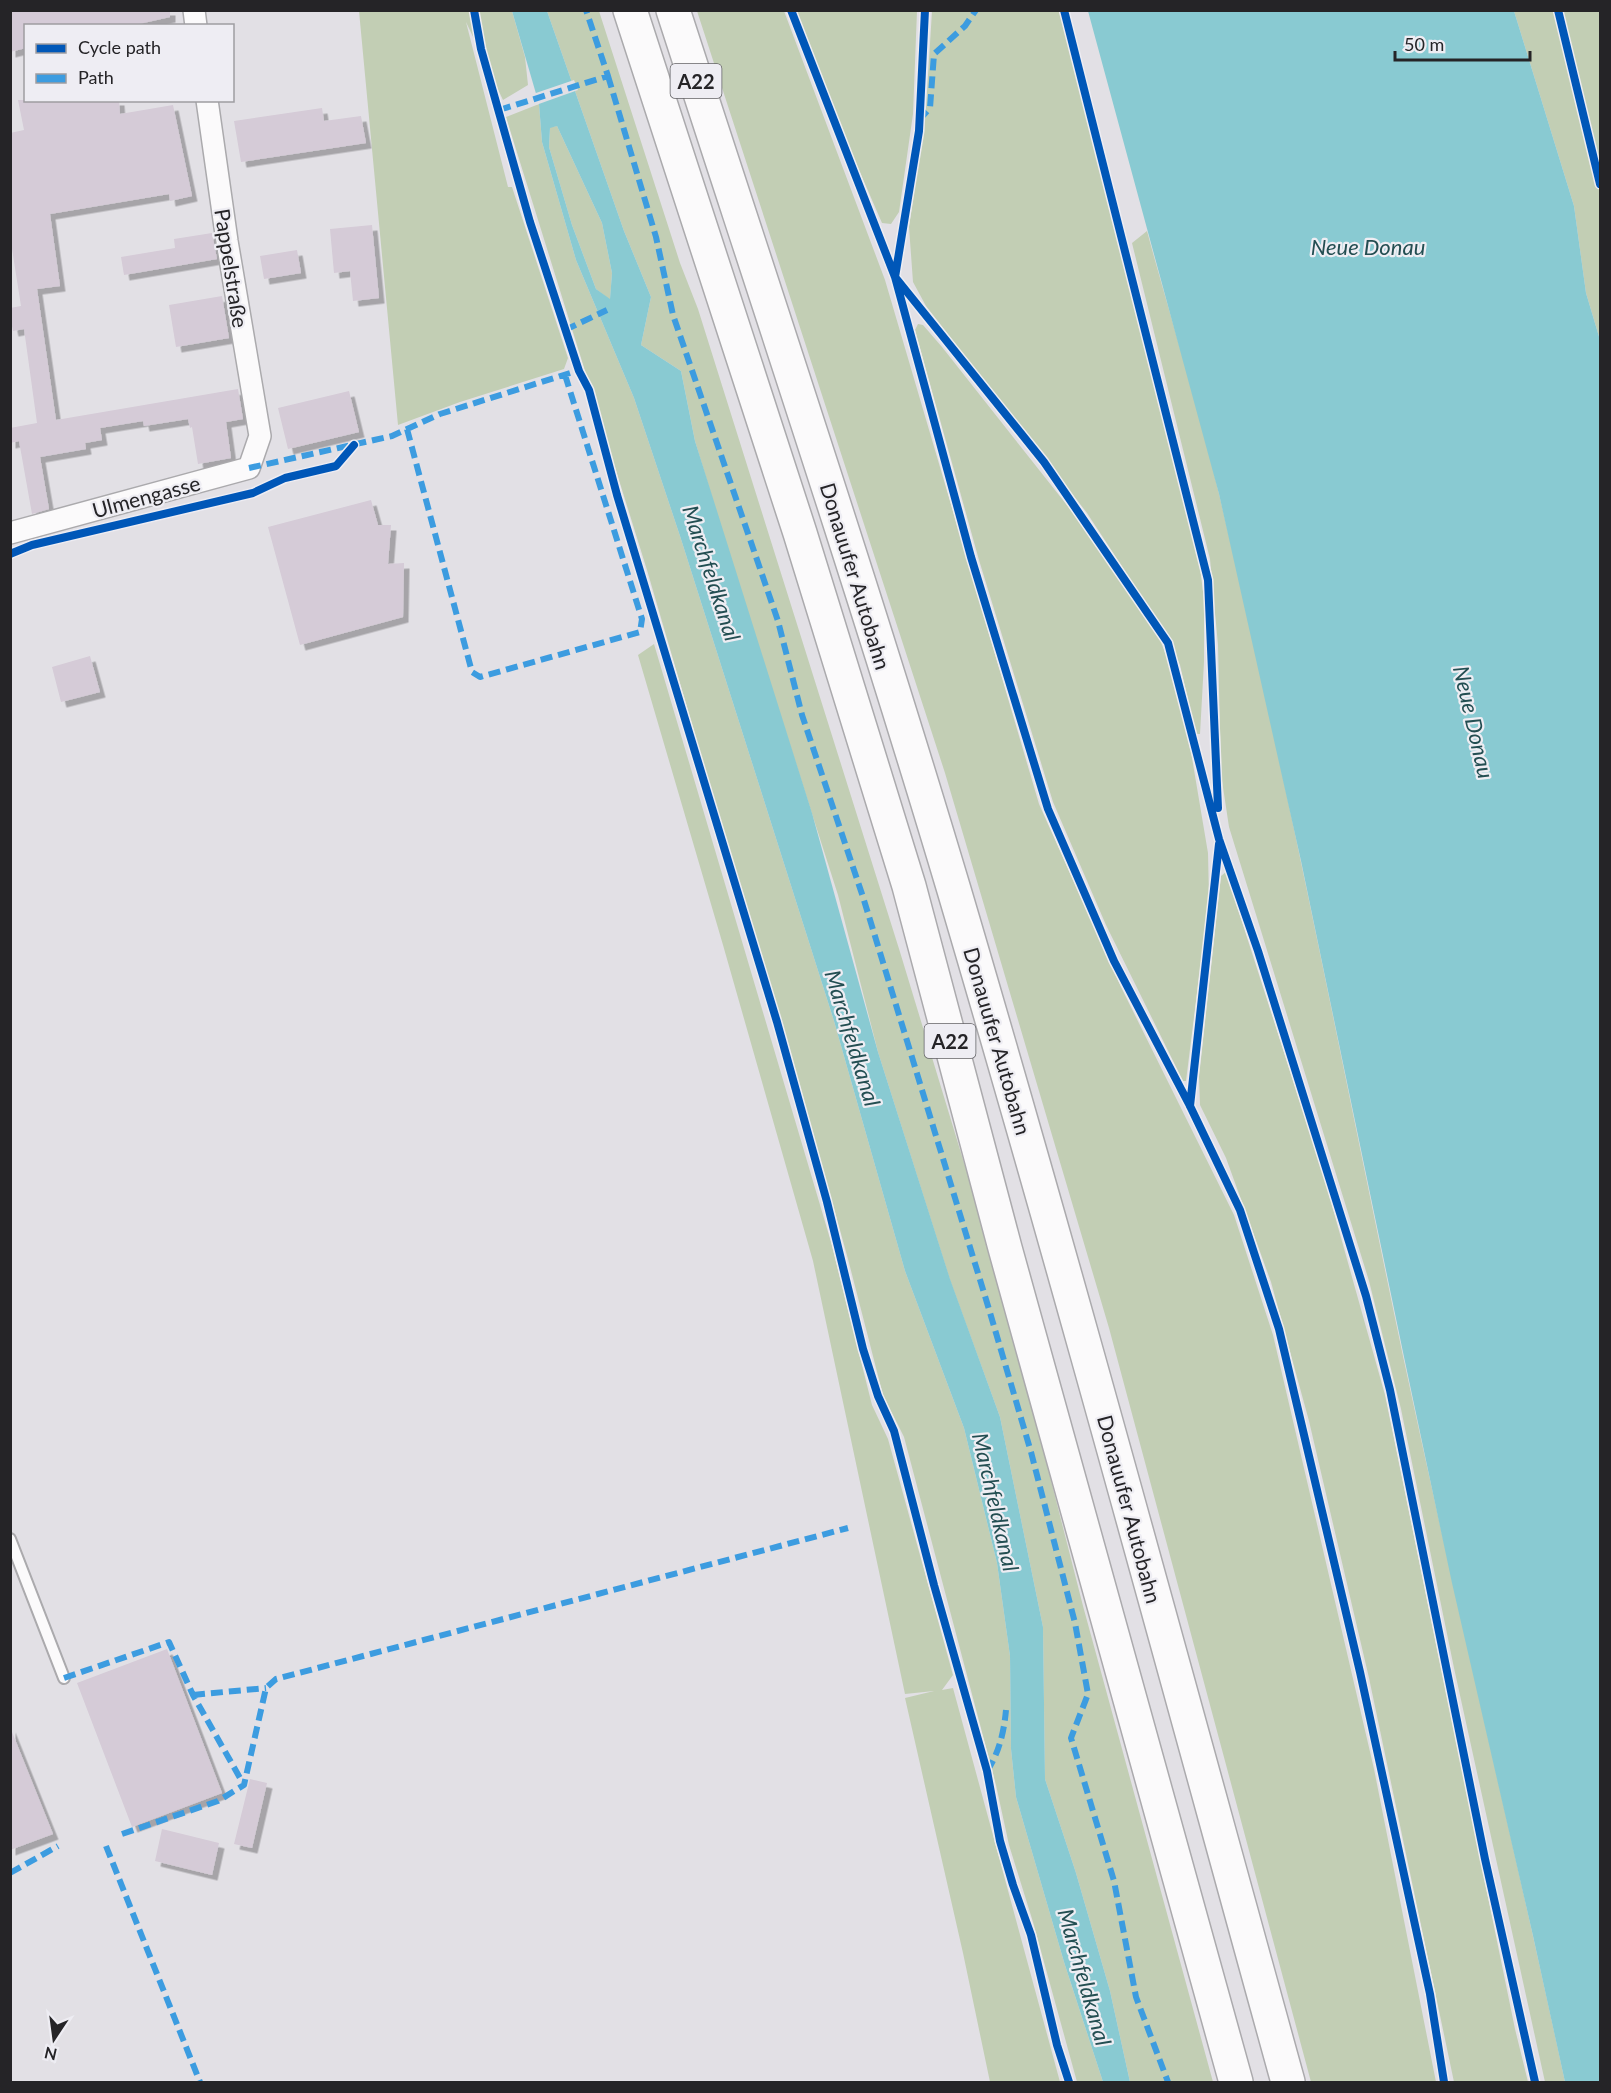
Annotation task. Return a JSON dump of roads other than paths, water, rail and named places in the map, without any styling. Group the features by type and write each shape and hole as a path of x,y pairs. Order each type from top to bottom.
{"highway":[{"name":"Donauufer Autobahn","path":"630,10 793,511 909,886 1005,1248 1236,2082"},
{"name":"Donauufer Autobahn","path":"673,10 838,518 952,885 1052,1226 1287,2082"}],"street":[{"name":"Pappelstraße","path":"207,102 229,252 260,436"},
{"name":"Ulmengasse","path":"10,533 249,468 260,436"}],"lane":[{"path":"10,1539 64,1678"}],"water":[{"name":"Marchfeldkanal","path":"512,11 547,11 624,231 651,297 641,345 681,371 695,441 812,813 878,1052 950,1279 1000,1417 1043,1627 1045,1779 1076,1873 1110,1991 1130,2082 1103,2082 1064,1962 1016,1797 1011,1749 1010,1656 997,1563 964,1428 905,1271 834,1021 680,536 634,398 576,260 542,142 539,104","holes":["557,126 602,223 612,273 610,299 596,289 572,225 549,147 550,128"]},
{"name":"Neue Donau","path":"1088,11 1514,11 1574,206 1586,293 1600,340 1600,2082 1565,2082 1452,1583 1301,861 1219,494"}]}
